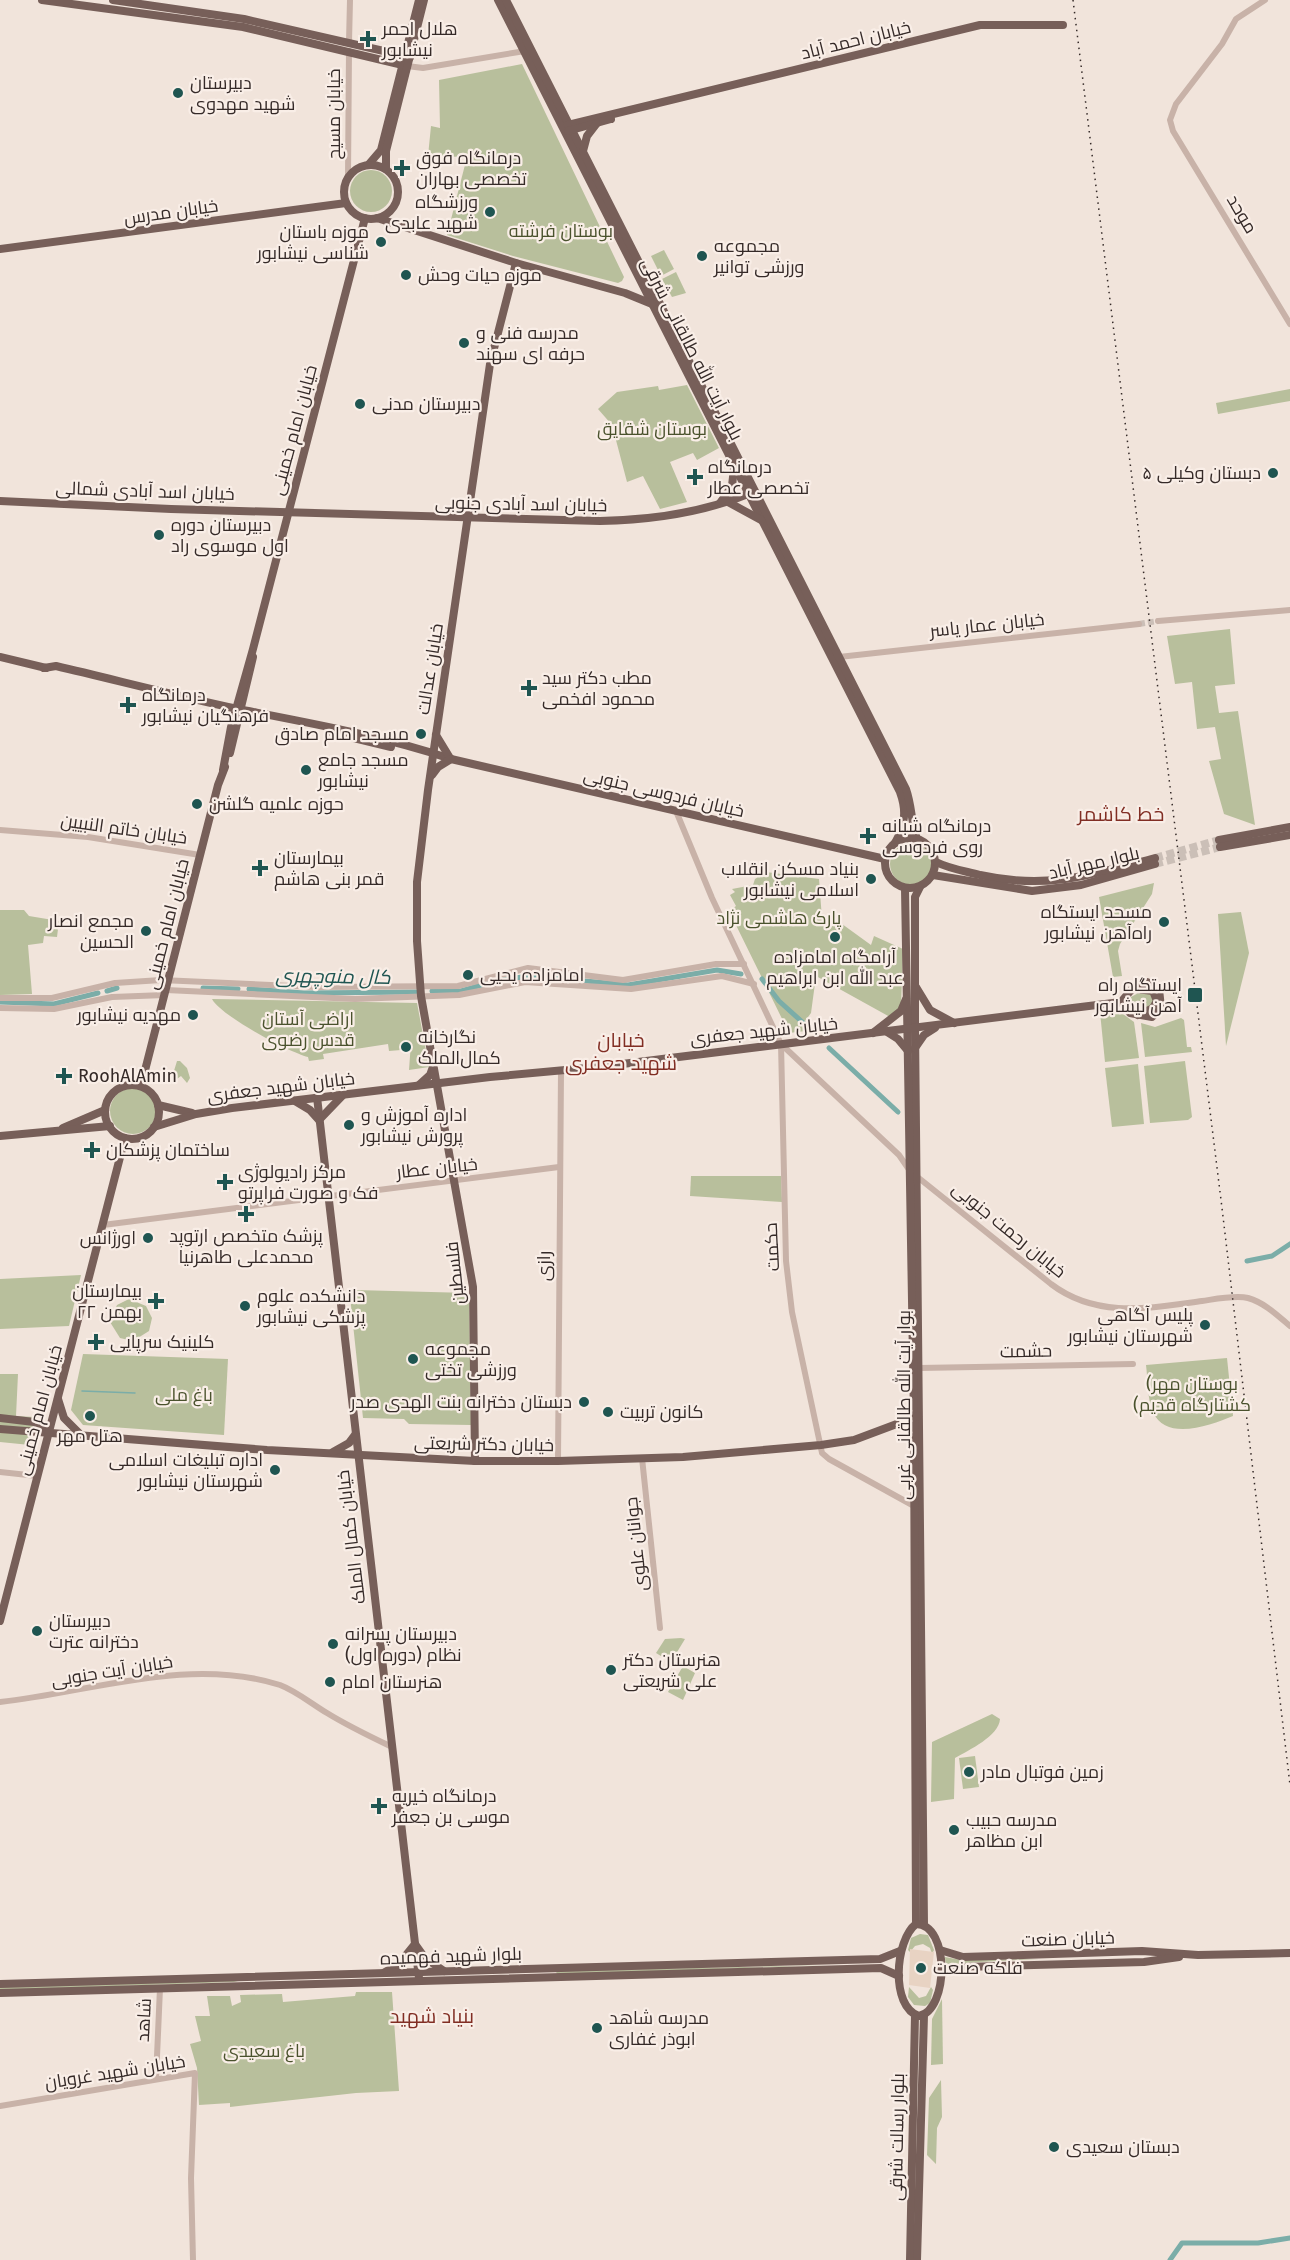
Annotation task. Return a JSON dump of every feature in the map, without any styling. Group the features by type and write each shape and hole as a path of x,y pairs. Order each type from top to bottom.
{"main road":[{"path":"42,0 244,23"},
{"path":"113,0 244,23 349,47 407,56"},
{"path":"407,56 419,0"},
{"path":"369,164 381,150 424,0"},
{"name":"بلوار آیت الله طالقانی شرقی","path":"498,0 583,151 646,283 652,304 733,463 752,493 764,522 900,792 904,802 905,825 895,843"},
{"name":"بلوار آیت الله طالقانی شرقی","path":"506,0 752,493 906,789 917,839"},
{"name":"خیابان احمد آباد","path":"568,128 980,26 1063,25"},
{"path":"349,47 404,66"},
{"path":"390,63 395,59 393,54"},
{"path":"386,169 386,151 404,66"},
{"name":"خیابان احمد آباد","path":"568,128 598,123 649,109 658,104"},
{"path":"583,151 587,136 598,123"},
{"path":"376,218 385,215 396,201 397,183 386,169 369,164 361,166 348,177 344,185 346,202 357,215 376,218 516,263 625,293 652,304"},
{"name":"خیابان مدرس","path":"0,249 346,202"},
{"name":"خیابان امام خمینی","path":"141,1086 200,855 223,770 227,765 238,711 252,668 253,649 365,218"},
{"name":"خیابان عدالت","path":"439,1083 420,986 417,882 429,779 435,754 436,734 490,364 516,263"},
{"path":"625,293 646,283"},
{"path":"733,463 732,486 724,503 751,512 764,522"},
{"name":"خیابان اسد آبادی جنوبی","path":"288,512 469,519 624,521 724,503 752,493"},
{"name":"خیابان اسد آبادی شمالی","path":"0,501 288,512"},
{"name":"خیابان فردوسی جنوبی","path":"0,657 44,668 56,666 238,711 435,754 885,859"},
{"path":"429,779 438,767 451,759 436,734"},
{"path":"1290,827 1220,843 1290,835"},
{"path":"906,838 917,839 931,848 936,862 933,874 920,887 905,889 889,878 885,859 895,843 906,838"},
{"name":"بلوار مهر آباد","path":"933,874 1032,891 1081,885 1155,861 1062,881 1033,883 1006,881 946,867 936,862"},
{"name":"بوار آیت الله طالقانی غربی","path":"911,1029 915,984 915,897 920,887"},
{"name":"بوار آیت الله طالقانی غربی","path":"905,889 918,1176 915,1298 920,1924"},
{"path":"1144,983 1151,983 1159,989 1162,1000 1161,1008 1152,1017 1136,1015 1126,1010 1121,1002 1132,989 1144,983"},
{"path":"915,984 930,1010 955,1024"},
{"path":"872,1034 901,1011 908,995"},
{"name":"خیابان شهید جعفری","path":"154,1128 196,1114 317,1097 561,1071 1121,1002"},
{"path":"887,1032 912,1050 924,1035 939,1026"},
{"name":"بوار آیت الله طالقانی غربی","path":"912,1050 910,1171 919,1368 914,1506 918,1682"},
{"path":"419,1085 430,1075 435,1063"},
{"name":"فلسطین","path":"439,1083 474,1287 475,1461"},
{"path":"141,1086 151,1092 158,1105 159,1114 154,1128 144,1136 125,1138 110,1126 105,1110 109,1099 120,1088 141,1086"},
{"path":"294,1100 310,1110 319,1120 344,1094"},
{"name":"خیابان کمال الملک","path":"317,1097 419,1977"},
{"name":"خیابان شهید جعفری","path":"158,1105 196,1114"},
{"path":"63,1128 105,1110"},
{"path":"0,1136 63,1128 110,1126"},
{"name":"خیابان امام خمینی","path":"0,1621 2,1602 38,1476 125,1138"},
{"path":"58,1398 69,1426 86,1436"},
{"name":"خیابان دکتر شریعتی","path":"49,1431 86,1436 330,1453 475,1461 558,1461 642,1458 821,1445 854,1440 916,1417"},
{"path":"0,1418 34,1422 49,1431"},
{"path":"0,1429 49,1431"},
{"path":"330,1453 349,1443 355,1435"},
{"path":"920,1924 933,1933 939,1950 941,1973 933,2005 924,2015 915,2015 904,2001 899,1976 900,1950 908,1932 920,1924"},
{"path":"382,1974 398,1965 416,1944 425,1958 444,1971"},
{"name":"بلوار شهید فهمیده","path":"0,1993 396,1983 444,1971 880,1959 900,1950"},
{"name":"خیابان صنعت","path":"939,1950 963,1957 1142,1951 1198,1955 1290,1953"},
{"path":"1046,1954 1046,1965"},
{"name":"خیابان صنعت","path":"941,1973 963,1967 1144,1962 1198,1955"},
{"path":"850,1960 850,1969"},
{"name":"بلوار شهید فهمیده","path":"0,1984 382,1974 419,1977 432,1981 881,1968 899,1976"},
{"path":"251,1976 251,1986"},
{"path":"396,1983 404,1986 428,1985 432,1981"},
{"name":"بلوار رسالت شرقی","path":"915,2015 918,2064 918,2260"},
{"name":"بلوار رسالت شرقی","path":"910,2260 918,2064 924,2015"}],"street":[{"name":"خیابان مسیح","path":"348,177 350,0"},
{"name":"موحد","path":"1265,0 1236,19 1222,45 1176,104 1170,120 1173,131 1290,324"},
{"path":"404,66 423,68 525,51"},
{"path":"1158,621 1290,610"},
{"name":"خیابان عمار یاسر","path":"839,657 1139,624"},
{"path":"676,811 712,898 782,1044 899,1155 910,1171"},
{"name":"خیابان خاتم النبیین","path":"0,831 88,837 200,855"},
{"path":"0,998 52,998 101,987 168,980 246,985 458,986 536,968 623,980 716,964 744,964"},
{"path":"494,986 495,976"},
{"path":"0,1008 54,1009 104,998 165,993 356,999 459,995 494,986 525,982 631,989 722,976 754,984"},
{"path":"245,995 246,985"},
{"path":"101,987 104,998"},
{"name":"حکمت","path":"782,1044 786,1261 792,1312 821,1445"},
{"name":"رازی","path":"558,1461 561,1071"},
{"path":"899,1155 910,1147"},
{"name":"خیابان عطار","path":"103,1225 560,1167"},
{"name":"خیابان رحمت جنوبی","path":"910,1171 1055,1287 1096,1306 1131,1311 1247,1298 1267,1307 1290,1326"},
{"name":"حشمت","path":"919,1368 1133,1364"},
{"path":"821,1445 822,1453 829,1459 914,1506"},
{"name":"جوانان علوی","path":"642,1458 660,1628"},
{"path":"0,1472 38,1476"},
{"name":"خیابان آیت جنوبی","path":"0,1702 44,1697 142,1678 193,1674 227,1675 283,1686 355,1729 392,1747"},
{"name":"شاهد","path":"156,2079 160,1988"},
{"name":"خیابان شهید غرویان","path":"0,2106 195,2073 192,2223 194,2260"}],"green space":[{"name":"بوستان فرشته","path":"522,64 624,277 618,283 513,256 447,235 467,157 428,156 431,126 440,128 439,80"},
{"path":"371,170 379,171 386,176 391,183 391,199 386,206 379,211 371,212 363,211 356,206 351,199 350,191 351,183 356,176 363,171"},
{"path":"664,250 674,269 661,276 651,256"},
{"path":"676,272 686,293 672,297 662,279"},
{"name":"بوستان شقایق","path":"687,385 719,448 697,460 693,453 670,462 687,502 660,509 643,476 627,482 612,425 598,409 617,392 658,386 659,390"},
{"path":"1290,389 1290,401 1218,414 1216,403"},
{"path":"1230,629 1235,684 1215,686 1219,713 1238,711 1255,825 1224,814 1209,761 1221,759 1215,727 1197,729 1192,682 1175,684 1167,636"},
{"path":"911,843 926,849 932,864 926,879 911,885 896,879 890,864 896,849"},
{"name":"پارک هاشمی نژاد","path":"766,872 819,879 822,919 831,916 871,945 874,936 903,949 901,1006 890,1017 816,976 811,1013 805,1021 814,1030 789,1033 732,917 735,915 732,909 736,906 730,895 735,892 732,889 753,885 755,879"},
{"path":"1154,883 1152,894 1120,944 1118,951 1122,976 1113,977 1099,897"},
{"path":"0,910 24,910 29,916 59,921 57,937 44,936 43,943 28,945 32,994 0,995"},
{"path":"1241,912 1249,953 1226,1046 1218,914"},
{"path":"1144,990 1153,996 1153,1004 1146,1009 1130,1004 1131,997"},
{"name":"اراضی آستان قدس رضوی","path":"212,999 417,1003 429,1067 409,1070 411,1042 400,1044 401,1050 389,1051 388,1044 323,1054 324,1059 309,1061 308,1057 271,1041 241,1023"},
{"path":"1116,1009 1134,1022 1139,1058 1105,1062 1100,1012"},
{"path":"1181,1018 1184,1020 1187,1047 1191,1047 1192,1052 1145,1057 1141,1023 1155,1027"},
{"path":"177,1061 187,1068 190,1078 187,1083 181,1076 170,1084"},
{"path":"1185,1061 1192,1117 1188,1120 1150,1123 1144,1066"},
{"path":"1138,1064 1144,1124 1112,1127 1105,1068"},
{"path":"133,1088 149,1095 156,1111 149,1127 133,1134 117,1127 110,1111 117,1095"},
{"path":"691,1176 781,1176 782,1202 690,1196"},
{"path":"81,1275 69,1326 0,1329 0,1279"},
{"name":"مجموعه ورزشی تختی","path":"355,1290 469,1293 471,1425 409,1424 404,1419 363,1418 350,1296"},
{"path":"129,1299 146,1306 152,1318 149,1331 133,1341 120,1338 110,1322 117,1305"},
{"name":"باغ ملی","path":"83,1354 228,1359 224,1435 83,1425 71,1410"},
{"name":"(بوستان مهر (کشتارگاه قدیم","path":"1227,1358 1233,1416 1190,1429 1168,1427 1159,1421 1150,1401 1146,1365"},
{"path":"0,1374 18,1374 16,1416 35,1417 30,1445 0,1442"},
{"path":"665,1639 685,1639 671,1662 656,1653"},
{"path":"683,1666 695,1673 683,1700 668,1692"},
{"path":"992,1714 1000,1719 995,1731 982,1742 955,1758 954,1799 931,1802 932,1742"},
{"name":"زمین فوتبال مادر","path":"975,1756 979,1787 963,1789 959,1758"},
{"path":"920,1934 928,1935 934,1950 932,1954 930,1948 923,1944 915,1946 910,1952 908,1950 911,1938"},
{"path":"945,1957 961,1960 1039,1959 961,1963 946,1967"},
{"path":"827,1965 557,1975 556,1971"},
{"path":"242,1980 234,1982 0,1990 0,1987"},
{"path":"909,1987 919,1998 926,1996 931,1987 933,1990 930,2003 925,2006 914,2005 908,1997"},
{"name":"باغ سعیدی","path":"356,1992 392,1992 399,2091 356,2093 230,2107 230,2103 199,2105 197,2068 190,2044 201,2041 195,2016 210,2016 207,1996 230,1996 232,2006 241,2002 240,1995 282,1994 283,2002 355,1996"},
{"path":"942,1999 943,2064 931,2065 932,2019"},
{"path":"941,2080 942,2117 937,2128 936,2164 927,2155 929,2098"}],"shaded area":[{"name":"فلکه صنعت","path":"910,1949 934,1952 930,1988 909,1985"}],"waterway":[{"name":"کال منوچهری","path":"499,980 531,976 628,985 717,970 741,974"},
{"path":"762,979 779,1001 810,1029"},
{"name":"کال منوچهری","path":"432,991 461,991 492,982"},
{"name":"کال منوچهری","path":"107,991 117,988"},
{"name":"کال منوچهری","path":"203,988 238,989"},
{"name":"کال منوچهری","path":"249,989 304,993 416,992"},
{"name":"کال منوچهری","path":"0,1002 54,1004 98,993"},
{"path":"829,1048 898,1112"},
{"path":"1247,1261 1272,1256 1290,1244"},
{"path":"82,1391 135,1393"},
{"path":"1170,2260 1182,2243 1258,2243 1290,2238"}],"tunnel":[{"path":"1139,624 1158,621"},
{"path":"1155,858 1219,840"},
{"path":"1155,864 1220,847"}],"railway":[{"path":"1073,0 1222,1208 1290,1785"}],"place":[{"name":"هلال احمر نیشابور","path":"368,39"},
{"name":"دبیرستان شهید مهدوی","path":"178,93"},
{"name":"درمانگاه فوق تخصصی بهاران","path":"402,168"},
{"name":"ورزشگاه شهید عابدی","path":"490,212"},
{"name":"موزه باستان شناسی نیشابور","path":"381,242"},
{"name":"مجموعه ورزشی توانیر","path":"702,256"},
{"name":"موزه حیات وحش","path":"406,275"},
{"name":"مدرسه فنی و حرفه ای سهند","path":"464,343"},
{"name":"دبیرستان مدنی","path":"360,404"},
{"name":"دبستان وکیلی ۵","path":"1273,473"},
{"name":"درمانگاه تخصصی عطار","path":"695,477"},
{"name":"دبیرستان دوره اول موسوی راد","path":"159,535"},
{"name":"مطب دکتر سید محمود افخمی","path":"529,688"},
{"name":"درمانگاه فرهنگیان نیشابور","path":"128,705"},
{"name":"مسجد امام صادق","path":"421,734"},
{"name":"مسجد جامع نیشابور","path":"306,770"},
{"name":"حوزه علمیه گلشن","path":"197,804"},
{"name":"درمانگاه شبانه روی فردوسی","path":"868,836"},
{"name":"بیمارستان قمر بنی هاشم","path":"260,868"},
{"name":"بنیاد مسکن انقلاب اسلامی نیشابور","path":"871,879"},
{"name":"مسحد ایستگاه راه‌آهن نیشابور","path":"1164,922"},
{"name":"مجمع انصار الحسین","path":"146,931"},
{"name":"آرامگاه امامزاده عبد الله ابن ابراهیم","path":"835,937"},
{"name":"امامزاده یحیی","path":"468,975"},
{"name":"ایستگاه راه‌ آهن نیشابور","path":"1195,995"},
{"name":"مهدیه نیشابور","path":"193,1015"},
{"name":"نگارخانه کمال‌الملک","path":"406,1047"},
{"name":"RoohAlAmin","path":"64,1076"},
{"name":"اداره آموزش و پرورش نیشابور","path":"349,1125"},
{"name":"ساختمان پزشکان","path":"92,1150"},
{"name":"مرکز رادیولوژی فک و صورت فراپرتو","path":"225,1182"},
{"name":"پزشک متخصص ارتوپد محمدعلی طاهرنیا","path":"246,1214"},
{"name":"اورژانس","path":"148,1238"},
{"name":"بیمارستان ۲۲ بهمن","path":"156,1301"},
{"name":"دانشکده علوم پزشکی نیشابور","path":"245,1306"},
{"name":"پلیس آگاهی شهرستان نیشابور","path":"1205,1325"},
{"name":"کلینیک سرپایی","path":"96,1342"},
{"name":"مجموعه ورزشی تختی","path":"413,1359"},
{"name":"دبستان دخترانه بنت الهدی صدر","path":"584,1402"},
{"name":"کانون تربیت","path":"608,1412"},
{"name":"هتل مهر","path":"90,1416"},
{"name":"اداره تبلیغات اسلامی شهرستان نیشابور","path":"275,1470"},
{"name":"دبیرستان دخترانه عترت","path":"37,1631"},
{"name":"دبیرستان پسرانه نظام (دوره اول)","path":"333,1644"},
{"name":"هنرستان دکتر علی شریعتی","path":"611,1670"},
{"name":"هنرستان امام","path":"330,1682"},
{"name":"زمین فوتبال مادر","path":"969,1772"},
{"name":"درمانگاه خیریه موسی بن جعفر","path":"379,1806"},
{"name":"مدرسه حبیب ابن مظاهر","path":"954,1830"},
{"name":"فلکه صنعت","path":"921,1968"},
{"name":"مدرسه شاهد ابوذر غفاری","path":"597,2028"},
{"name":"دبستان سعیدی","path":"1054,2147"}],"district":[{"name":"خط کاشمر","path":"1121,814"},
{"name":"خیابان شهید جعفری","path":"621,1052"},
{"name":"بنیاد شهید","path":"432,2016"}]}
